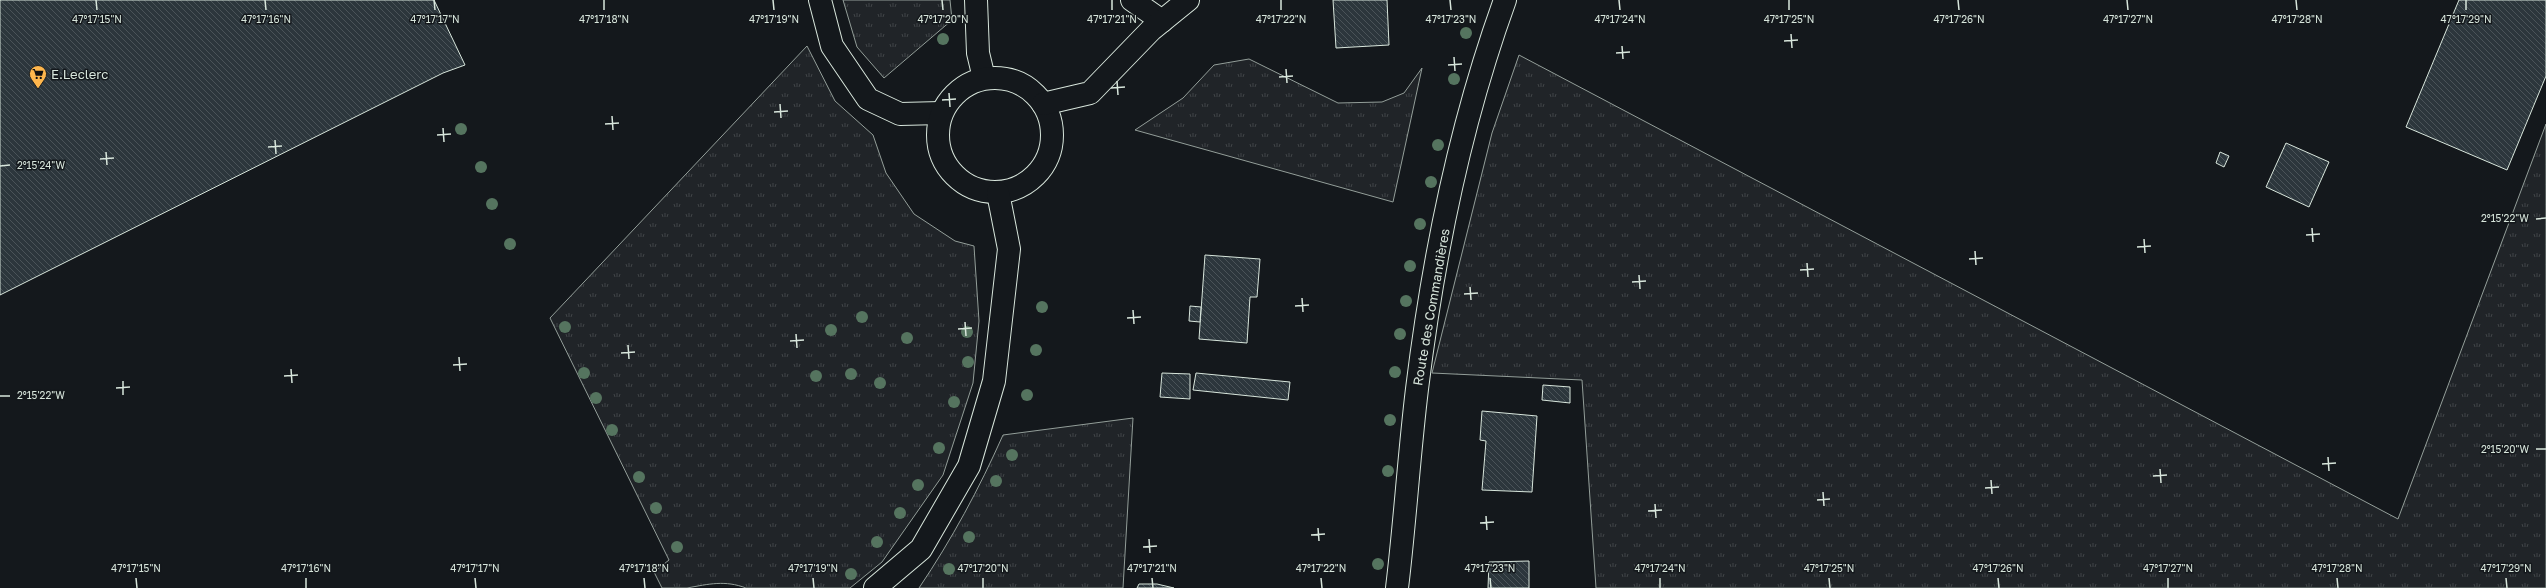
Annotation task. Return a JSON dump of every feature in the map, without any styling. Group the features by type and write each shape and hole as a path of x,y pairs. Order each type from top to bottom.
{"street":[{"path":"820,0 832,46 868,99 900,114 941,113"},
{"path":"976,0 978,54 984,78"},
{"path":"1132,0 1162,21"},
{"path":"1043,104 1090,93 1162,21 1188,0"},
{"name":"Route des Commandières","path":"1494,32 1497,0"},
{"name":"Route des Commandières","path":"1397,588 1417,389 1431,293 1466,124 1505,0"},
{"path":"1001,77 1018,81 1032,91 1043,104 1050,119 1052,137 1049,153 1041,169 1029,181 1015,189 998,193 978,191 961,182 947,168 939,151 937,132 941,113 951,97 966,85 984,78 1001,77"},
{"path":"875,588 921,549 969,466 994,381 1009,249 998,193"}],"green space":[{"path":"843,0 950,0 952,20 884,78 857,47"},
{"path":"807,46 835,101 873,135 886,173 914,214 955,241 974,246 979,321 973,383 943,475 882,562 850,588 746,588 724,583 687,588 662,588 654,572 669,560 550,318"},
{"path":"1519,55 2398,519 2546,124 2546,588 1596,588 1582,380 1432,373 1492,133"},
{"path":"1249,59 1338,103 1382,102 1404,93 1422,68 1393,202 1135,130 1183,98 1214,65"},
{"path":"1133,418 1123,588 919,588 943,551 964,513 1003,435"}],"building":[{"path":"0,0 434,0 465,65 443,73 0,295"},
{"path":"1333,0 1387,0 1389,45 1336,48"},
{"path":"2459,0 2546,0 2546,76 2507,170 2406,127"},
{"path":"2286,143 2329,162 2309,207 2266,187"},
{"path":"2220,152 2229,156 2224,167 2216,163"},
{"path":"1205,255 1260,259 1257,297 1250,297 1247,343 1199,339"},
{"path":"1190,306 1201,307 1200,322 1189,321"},
{"path":"1162,373 1190,374 1190,399 1160,397"},
{"path":"1196,373 1290,382 1288,400 1193,390"},
{"path":"1543,385 1570,387 1570,403 1542,400"},
{"path":"1482,411 1537,416 1532,492 1482,490 1486,441 1480,440"},
{"path":"1529,561 1529,588 1488,588 1489,562"},
{"path":"1139,584 1157,584 1174,588 1137,588"}],"place":[{"name":"E.Leclerc","path":"38,89"}]}
